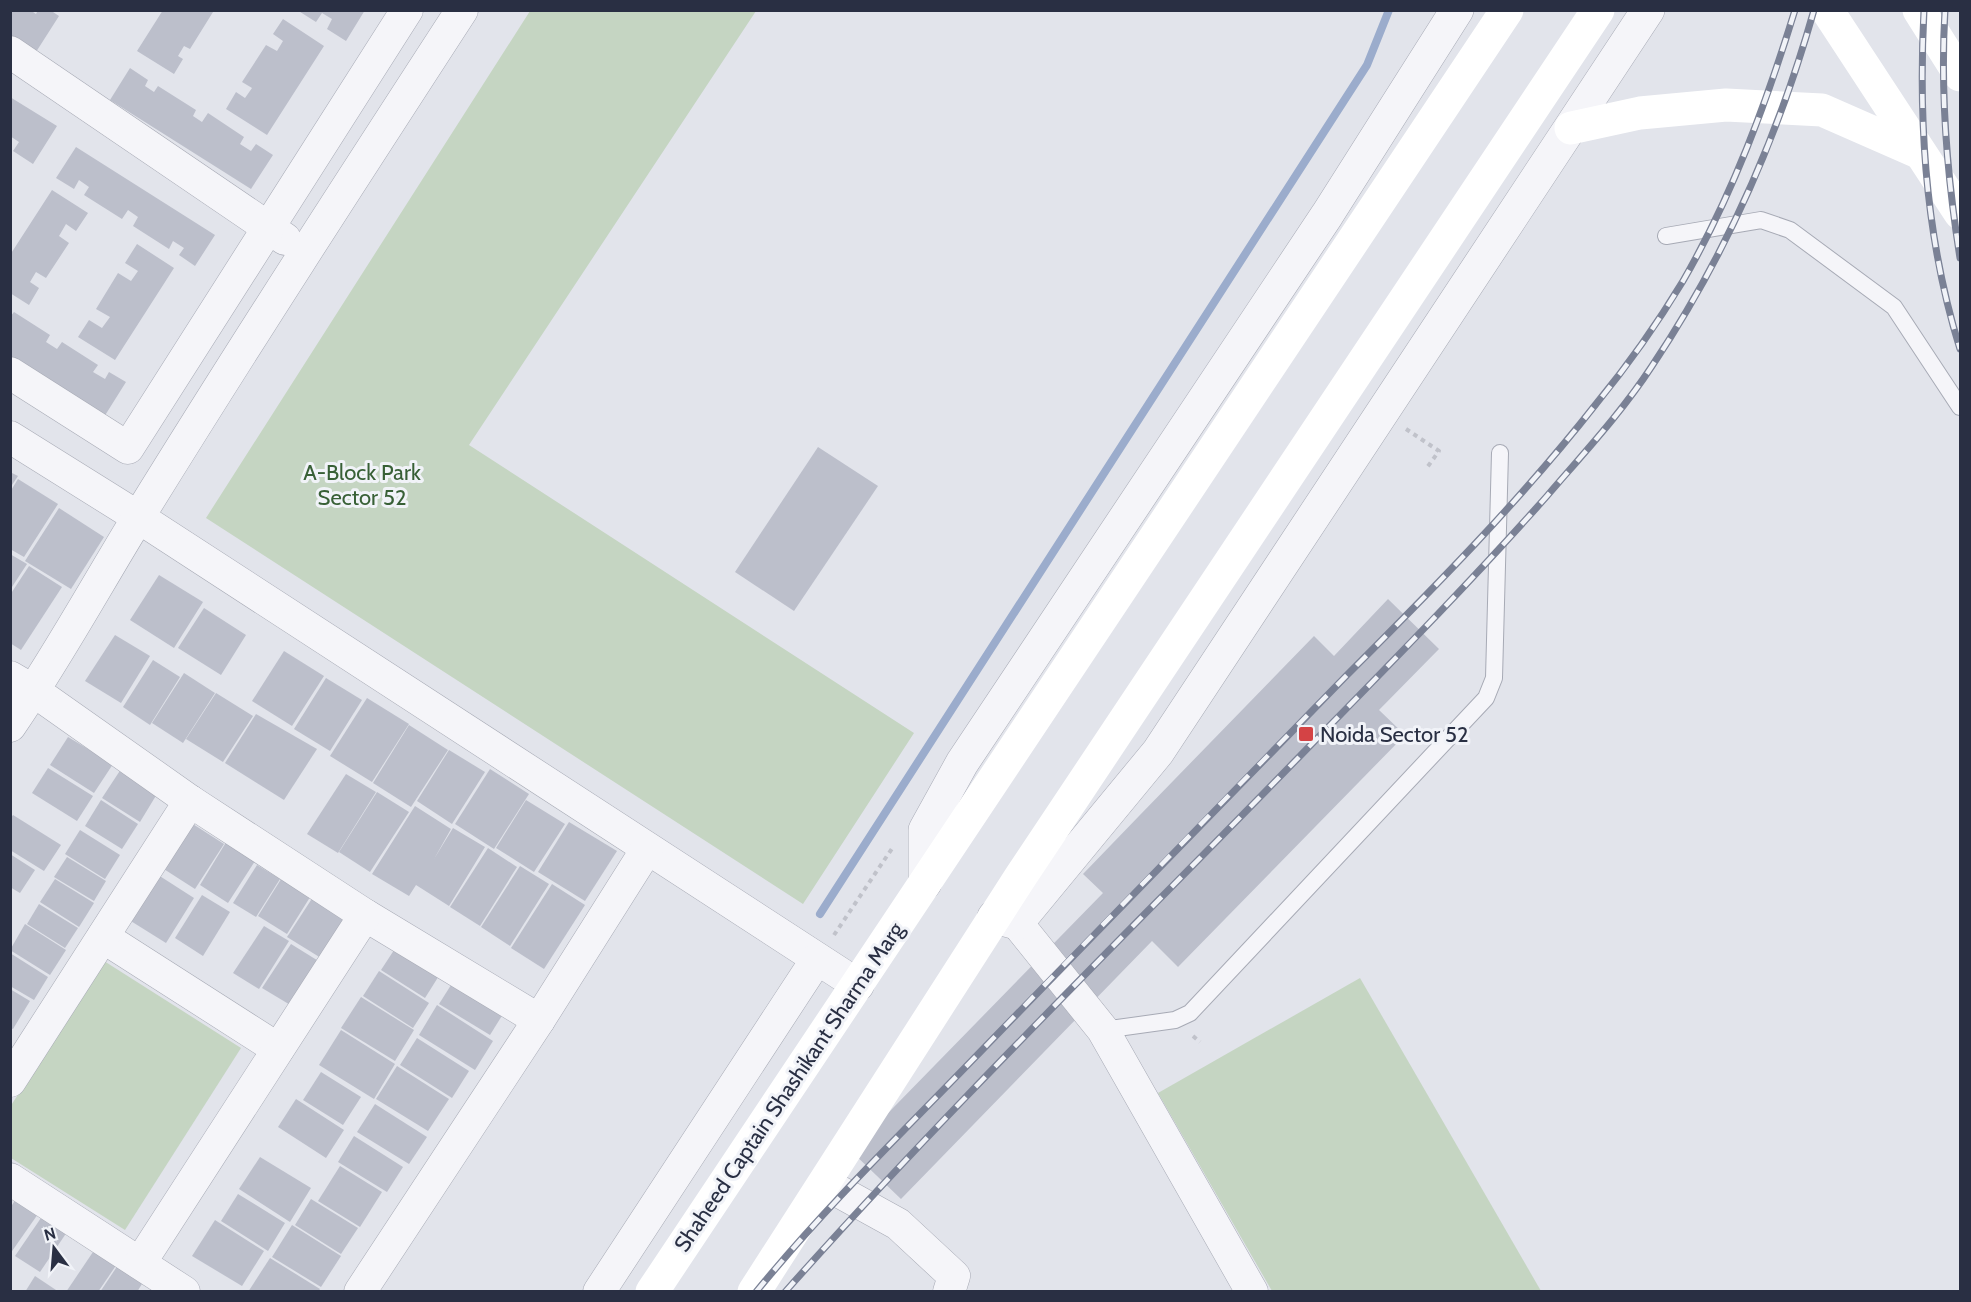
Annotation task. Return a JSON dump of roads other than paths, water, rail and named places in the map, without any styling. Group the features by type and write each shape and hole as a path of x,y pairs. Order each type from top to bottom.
{"main road":[{"name":"Shaheed Captain Shashikant Sharma Marg","path":"652,1292 1507,10"},
{"path":"754,1292 829,1191 1598,10"},
{"path":"1827,10 1960,213"},
{"path":"1919,10 1960,75"},
{"path":"1571,128 1640,113 1726,105 1822,110 1920,153"}],"street":[{"path":"10,373 128,447 407,10"},
{"path":"10,726 22,684 138,517 462,10"},
{"path":"925,883 925,830 962,763 1327,215 1457,10"},
{"path":"1252,1292 1103,1030 1006,920 1158,752 1648,10"},
{"path":"10,52 306,252"},
{"path":"10,437 138,517 858,985"},
{"path":"22,684 190,801 365,915 538,1020"},
{"path":"10,1081 190,801"},
{"path":"360,1292 647,849"},
{"path":"140,1263 365,915"},
{"path":"103,937 278,1049"},
{"path":"599,1292 817,959"},
{"path":"10,1179 184,1292"},
{"path":"770,1292 829,1191 898,1224 954,1276 949,1292"}],"lane":[{"path":"1666,236 1761,220 1790,231 1894,307 1960,407"},
{"path":"1103,1030 1175,1020 1190,1013 1486,698 1494,678 1500,453"}],"waterway":[{"path":"820,914 1367,65 1389,10"}],"railway":[{"path":"756,1292 868,1167 1444,577 1567,440 1642,344 1701,249 1746,149 1795,10"},
{"path":"785,1292 975,1087 1456,595 1547,496 1615,416 1678,325 1726,239 1747,195 1784,104 1814,10"},
{"path":"1924,10 1922,96 1927,181 1939,266 1960,349"},
{"path":"1945,10 1944,104 1951,196 1960,258"}],"place":[{"name":"Noida Sector 52","path":"1306,734"}],"park label":[{"name":"A-Block Park Sector 52","path":"362,485"}]}
